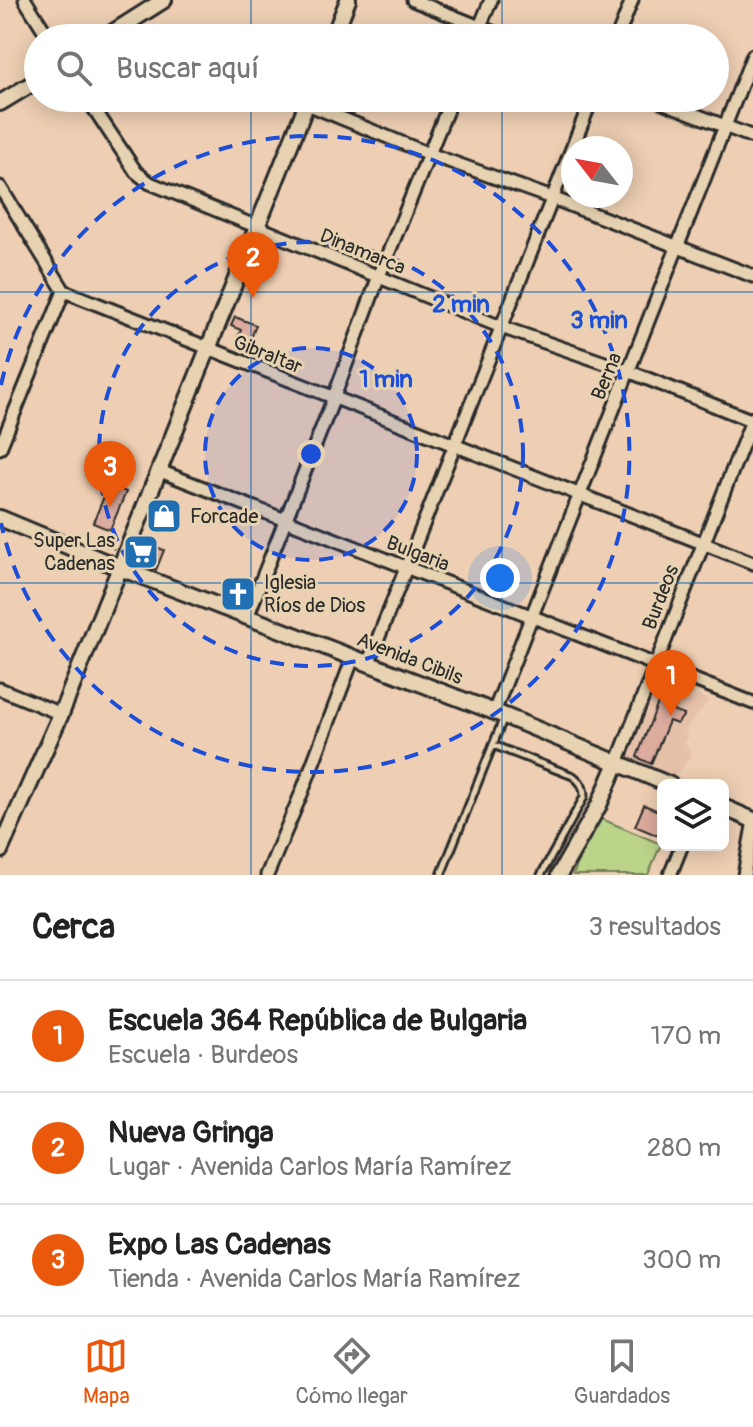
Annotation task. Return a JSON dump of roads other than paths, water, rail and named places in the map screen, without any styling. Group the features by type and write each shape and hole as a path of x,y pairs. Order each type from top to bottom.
{"street":[{"path":"126,24 164,0"},
{"path":"339,24 348,0"},
{"path":"413,0 462,24"},
{"path":"481,24 491,0"},
{"path":"623,24 632,0"},
{"path":"28,1 41,24"},
{"name":"Berna","path":"499,714 532,616 579,494 753,55"},
{"path":"0,103 24,88"},
{"name":"Dinamarca","path":"96,112 143,178 256,228 501,327 628,371 753,420"},
{"path":"0,851 61,714 303,112"},
{"path":"333,112 429,154 753,276"},
{"path":"247,617 446,112"},
{"path":"368,664 586,112"},
{"path":"687,112 753,137"},
{"path":"0,187 64,291 0,448"},
{"name":"Gibraltar","path":"64,291 753,563"},
{"name":"Burdeos","path":"559,875 599,805 617,763 753,420"},
{"name":"Bulgaria","path":"160,471 753,703"},
{"name":"Avenida Cibils","path":"0,518 120,568 499,714 657,780"},
{"path":"267,875 353,658"},
{"path":"0,689 61,714"},
{"path":"729,809 752,817 744,875"},
{"path":"670,875 680,851"}],"lane":[{"path":"441,875 493,745 499,714"},
{"path":"493,745 573,776 583,788 584,797 541,875"}],"place":[{"name":"Nueva Gringa","path":"253,298"},
{"name":"Expo Las Cadenas","path":"110,507"},
{"name":"Forcade","path":"164,516"},
{"name":"Super Las Cadenas","path":"141,552"},
{"name":"Iglesia Ríos de Dios","path":"238,594"},
{"name":"Escuela 364 República de Bulgaria","path":"671,716"}]}
